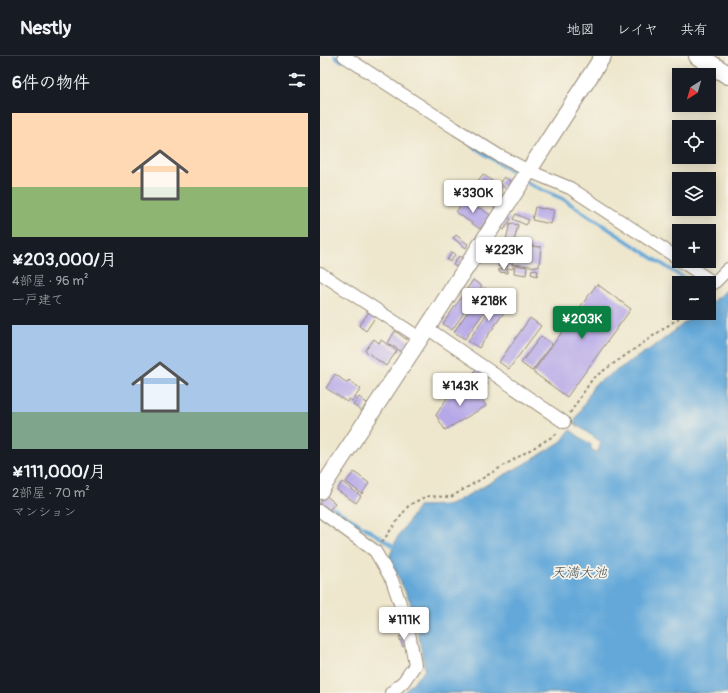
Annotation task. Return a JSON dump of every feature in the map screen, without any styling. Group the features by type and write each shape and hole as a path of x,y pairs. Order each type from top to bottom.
{"main road":[{"path":"698,56 728,75"}],"street":[{"path":"344,56 498,155 529,171 570,188 672,255"},
{"path":"320,491 603,56"},
{"path":"692,268 714,283 728,269"},
{"path":"320,273 424,333 564,422"},
{"path":"320,511 376,551 392,580 408,627 415,665 404,681 391,693"}],"path":[{"path":"376,551 409,505 427,496 451,497 555,435 593,378 676,320"}],"water":[{"name":"天満大池","path":"728,289 728,693 403,693 425,670 417,627 410,601 389,558 397,538 419,506 450,505 535,458 562,441 570,430 591,445 591,450 598,452 601,442 574,423 594,385 659,343 688,320 716,320 716,298"}],"building":[{"path":"483,174 500,187 488,202 471,190"},
{"path":"504,177 512,182 507,189 499,183"},
{"path":"494,197 501,201 497,207 490,202"},
{"path":"465,199 478,209 480,208 490,215 480,229 456,212"},
{"path":"535,207 554,210 551,224 532,220"},
{"path":"516,214 529,220 526,225 513,219"},
{"path":"507,217 511,219 504,230 500,227"},
{"path":"510,223 518,225 514,242 506,240"},
{"path":"456,235 468,244 466,248 453,238"},
{"path":"504,243 511,245 506,268 498,266"},
{"path":"515,244 541,247 539,267 512,264"},
{"path":"452,252 455,255 450,262 447,260"},
{"path":"459,256 463,259 457,267 453,265"},
{"path":"508,263 513,264 513,269 507,268"},
{"path":"515,265 527,267 526,275 514,273"},
{"path":"499,269 508,270 508,273 499,272"},
{"path":"532,269 538,271 537,276 531,274"},
{"path":"473,280 482,286 452,330 443,324"},
{"path":"597,284 631,309 567,397 533,372"},
{"path":"484,288 495,296 465,339 454,332"},
{"path":"499,296 510,304 479,348 468,341"},
{"path":"369,312 376,316 366,331 359,326"},
{"path":"530,318 541,326 509,369 499,362"},
{"path":"395,331 409,341 402,352 388,343"},
{"path":"541,336 552,344 532,371 521,363"},
{"path":"374,339 379,343 381,340 397,351 386,366 365,351"},
{"path":"477,368 487,378 476,384 469,379"},
{"path":"335,374 347,383 349,380 361,389 352,401 349,399 347,402 326,388"},
{"path":"462,377 466,381 459,391 455,388"},
{"path":"486,381 488,384 480,389 478,385"},
{"path":"473,384 486,406 445,430 436,415 447,398"},
{"path":"359,397 367,403 362,411 353,405"},
{"path":"354,472 369,483 362,494 346,482"},
{"path":"342,482 361,496 356,503 337,490"},
{"path":"325,495 335,503 328,512 320,506 320,502"},
{"path":"405,635 408,645 403,647 399,637"}],"waterway":[{"path":"335,56 342,61"},
{"path":"471,145 520,177"},
{"path":"526,182 563,199 680,276"},
{"path":"329,505 397,548"}]}
